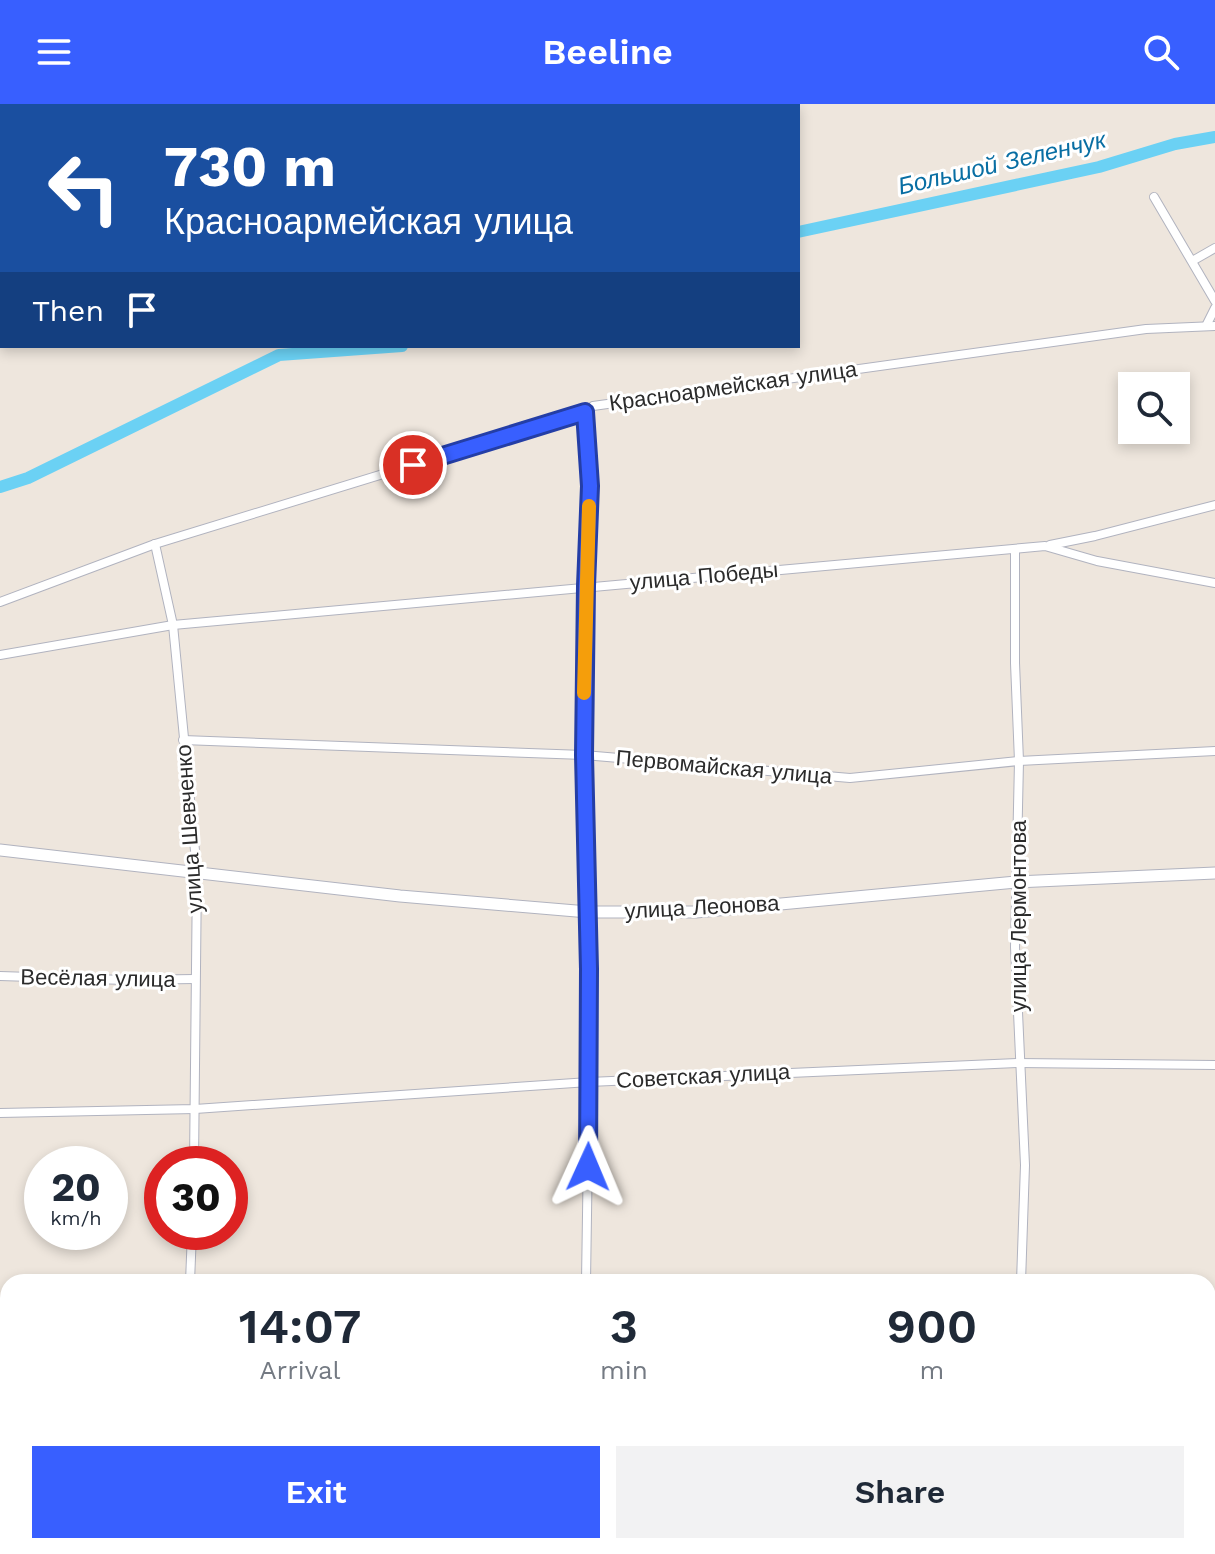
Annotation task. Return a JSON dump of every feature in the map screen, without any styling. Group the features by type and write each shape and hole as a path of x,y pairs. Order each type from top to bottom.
{"main road":[{"name":"улица Леонова","path":"0,850 400,896 588,912 696,912 1016,882 1215,873"}],"street":[{"path":"1154,197 1194,260 1215,301"},
{"path":"1194,260 1215,248"},
{"name":"Красноармейская улица","path":"0,602 155,544 585,412 593,406 1146,329 1211,325 1215,308"},
{"path":"585,412 590,486 584,755 589,1082 586,1274"},
{"path":"1045,546 1215,505"},
{"name":"улица Шевченко","path":"155,544 173,625 197,871 194,1146"},
{"name":"улица Победы","path":"0,655 173,625 1045,546 1097,561 1215,583"},
{"name":"улица Лермонтова","path":"1015,550 1019,761 1015,947 1025,1165 1021,1274"},
{"name":"Первомайская улица","path":"183,740 584,755 850,778 1019,761 1215,751"},
{"name":"Весёлая улица","path":"0,976 195,979"},
{"name":"Советская улица","path":"0,1113 195,1109 589,1082 1020,1062 1215,1065"},
{"path":"190,1274 191,1250"}],"waterway":[{"name":"Большой Зеленчук","path":"800,232 1099,167 1175,144 1215,137"},
{"name":"Большой Зеленчук","path":"0,487 28,478 279,355 375,348"}],"slow traffic":[{"path":"584,693 589,506"}],"route":[{"path":"413,465 585,412 590,486 584,755 589,969 588,1167"}]}
